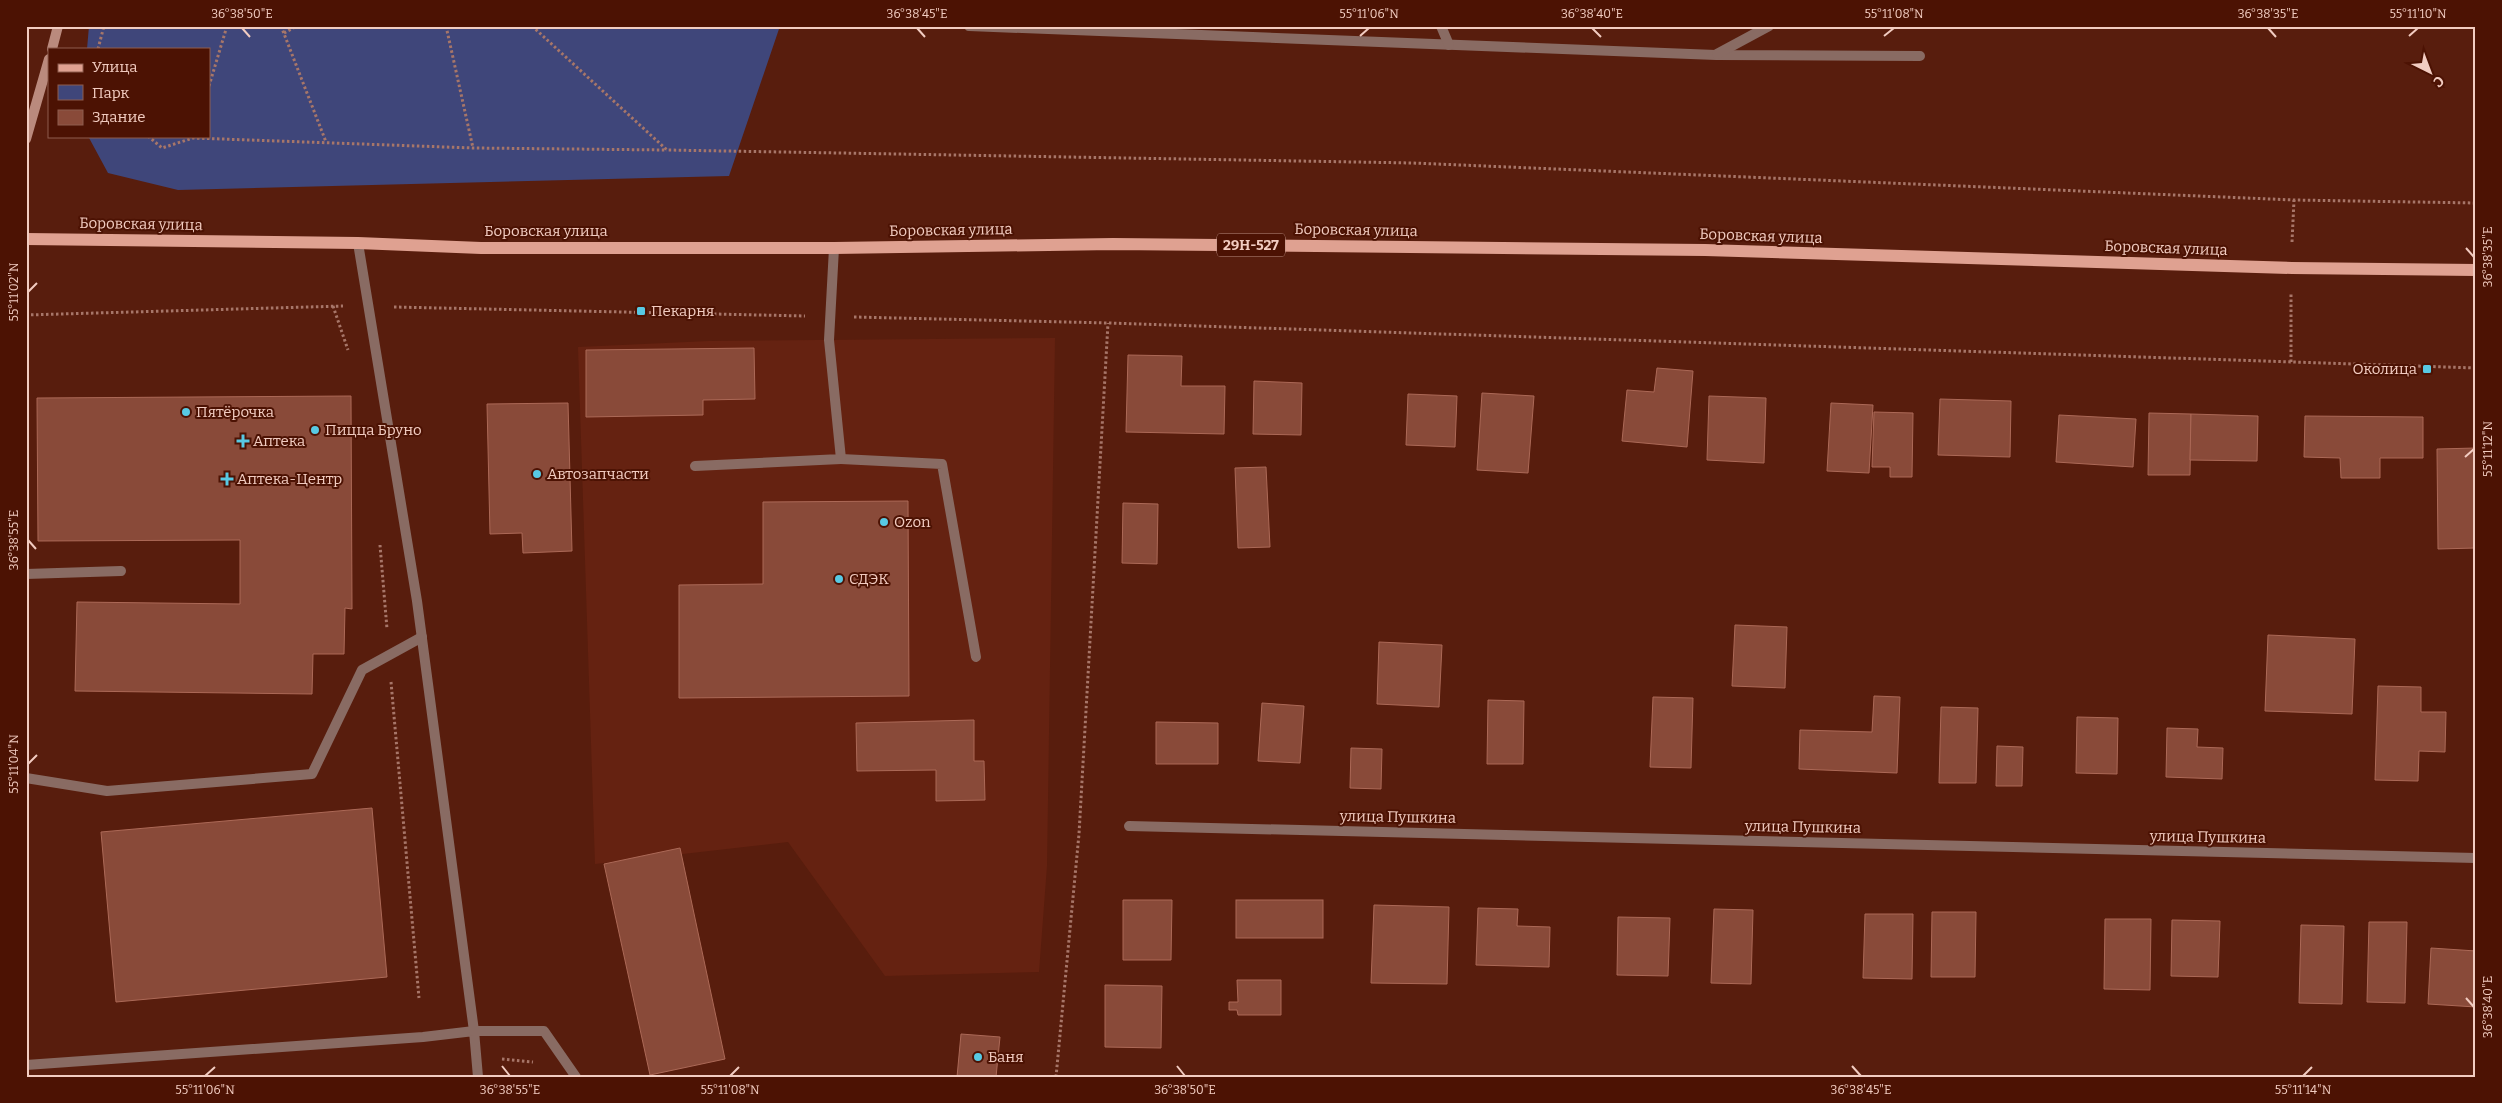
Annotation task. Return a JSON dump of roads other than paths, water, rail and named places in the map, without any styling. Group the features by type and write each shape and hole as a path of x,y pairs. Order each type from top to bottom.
{"main road":[{"name":"Боровская улица","path":"26,239 358,243 481,248 834,248 1113,244 1705,250 2292,268 2476,270"}],"street":[{"path":"52,48 58,26"},
{"path":"969,26 1716,54 1920,56"},
{"path":"1441,26 1449,45"},
{"path":"1449,26 1449,45"},
{"path":"1716,54 1769,26"},
{"path":"26,139 48,62"},
{"path":"358,243 422,637 474,1031 478,1077"},
{"path":"834,248 829,340 841,459"},
{"path":"695,466 841,459 942,464 976,657"},
{"path":"26,574 121,571"},
{"path":"26,778 107,791 312,774 362,670 422,637"},
{"name":"улица Пушкина","path":"1129,826 2476,858"},
{"path":"26,1065 424,1037 474,1031 544,1031 576,1077"}],"place":[{"name":"Пекарня","path":"641,311"},
{"name":"Околица","path":"2427,369"},
{"name":"Пятёрочка","path":"186,412"},
{"name":"Пицца Бруно","path":"315,430"},
{"name":"Аптека","path":"243,441"},
{"name":"Автозапчасти","path":"537,474"},
{"name":"Аптека-Центр","path":"227,479"},
{"name":"Ozon","path":"884,522"},
{"name":"СДЭК","path":"839,579"},
{"name":"Баня","path":"978,1057"}]}
